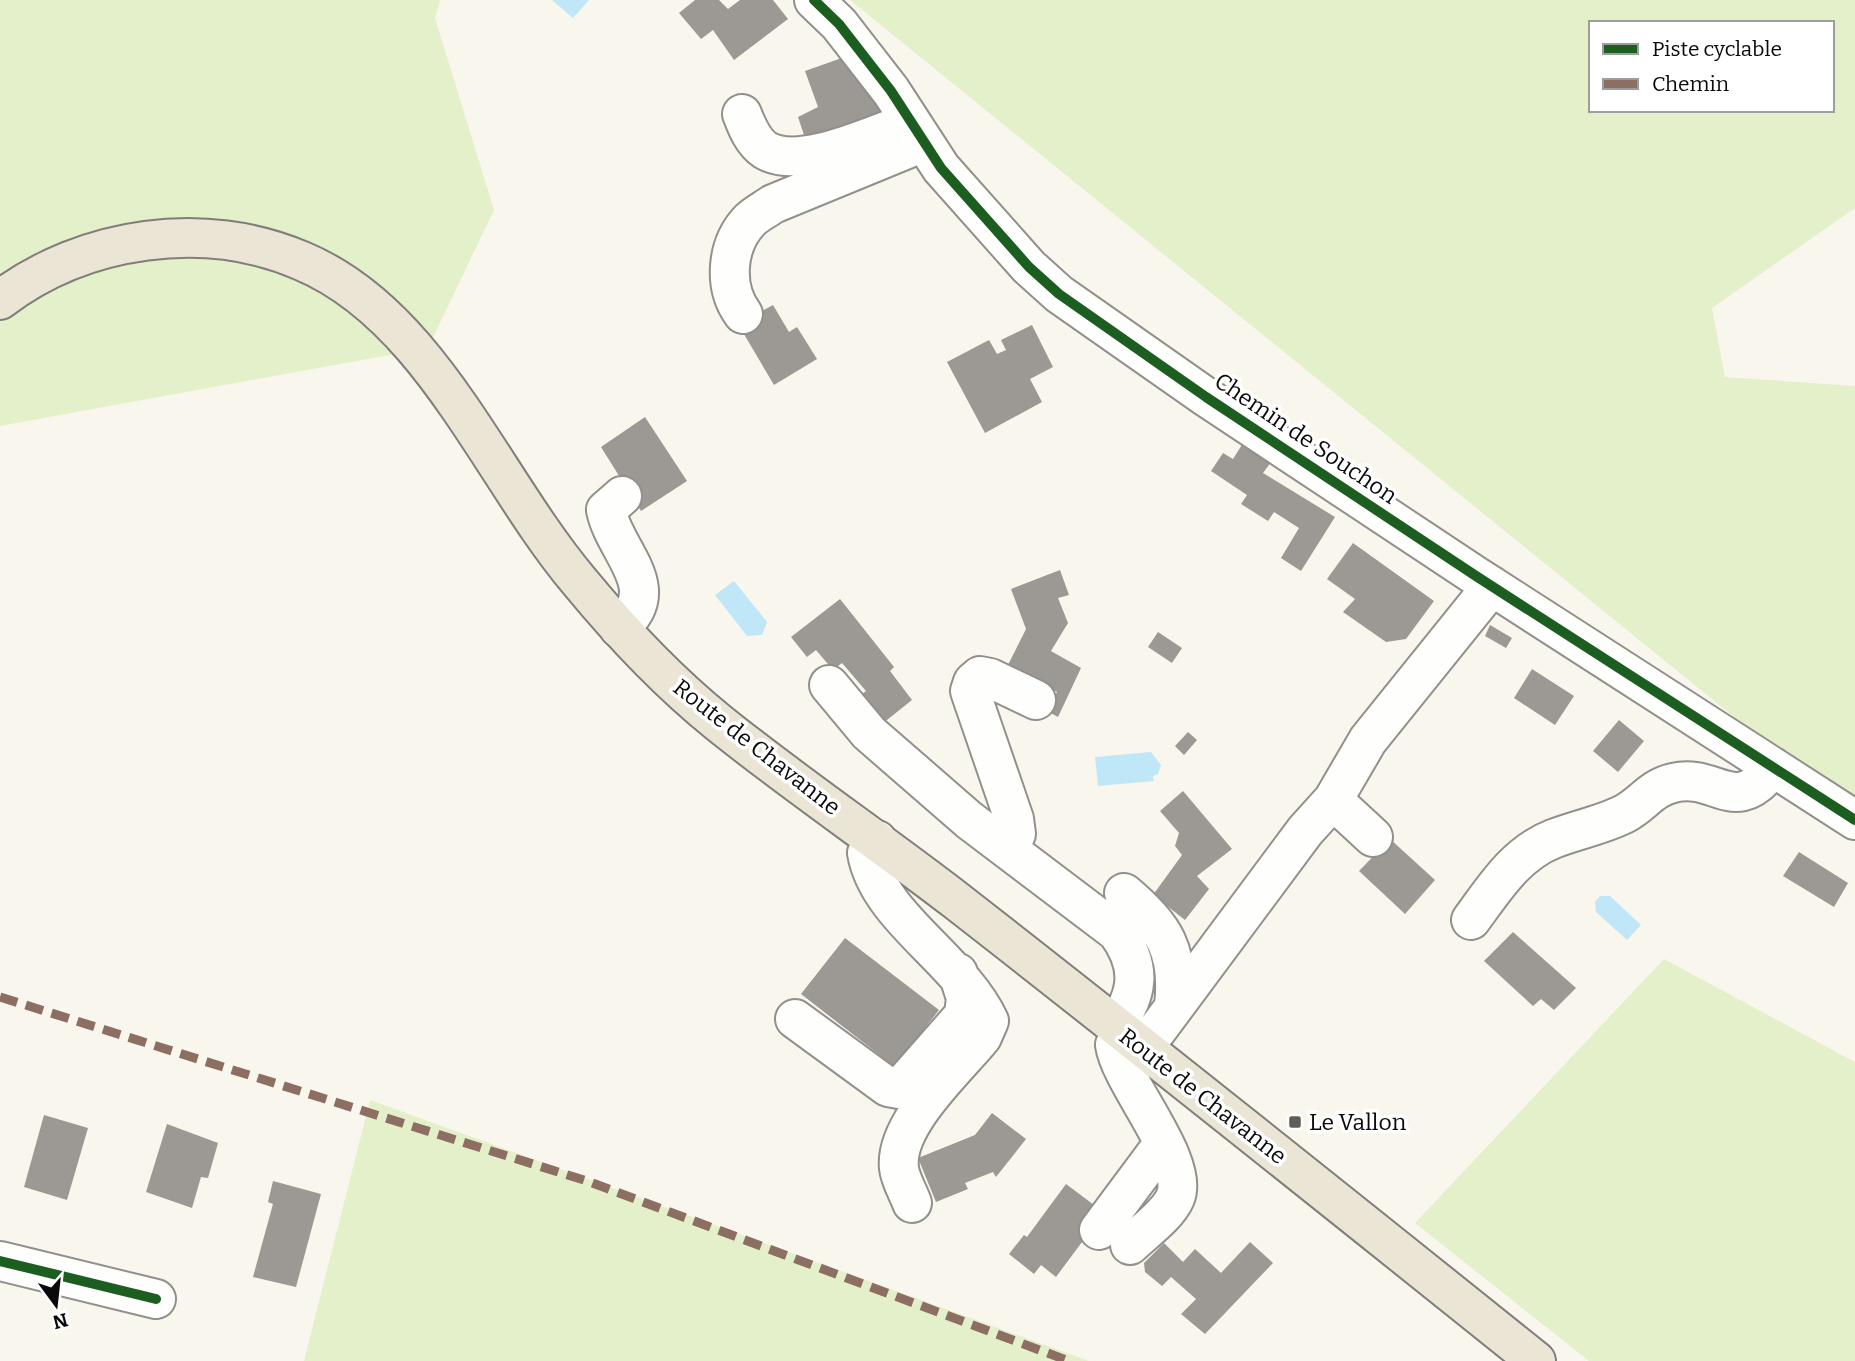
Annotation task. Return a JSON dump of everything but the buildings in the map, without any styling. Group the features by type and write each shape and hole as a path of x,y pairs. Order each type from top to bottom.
{"main road":[{"name":"Route de Chavanne","path":"0,300 68,263 125,243 192,237 249,243 304,261 354,290 402,333 425,360 535,524 619,628 657,668 717,722 877,839 1536,1361"}],"street":[{"name":"Chemin de Souchon","path":"814,0 839,24 941,168 1029,267 1059,294 1206,397 1492,586 1855,820"},
{"path":"742,114 749,131 763,149 790,158 917,132"},
{"path":"743,314 733,294 730,274 736,240 751,219 773,204 917,132"},
{"path":"619,628 635,615 639,593 637,578 606,510 622,496"},
{"path":"1114,1237 1175,1199 1179,1181 1138,1092 1118,1062 1115,1045 1174,1006 1305,831 1333,800 1368,740 1492,586"},
{"path":"1008,849 1016,834 1014,819 971,691 973,682 980,676 990,678 1035,700"},
{"path":"829,685 869,733 1008,849 1117,932 1128,947 1135,988 1130,1005 1127,1037"},
{"path":"1471,920 1507,871 1527,853 1550,840 1621,815 1635,808 1655,788 1676,782 1734,794 1748,792 1762,782 1773,767"},
{"path":"1333,800 1374,837"},
{"path":"877,839 867,853 870,874 892,906 958,973 981,1004 989,1021 982,1037 906,1128 899,1151 899,1169 912,1203"},
{"path":"1124,892 1155,919 1166,940 1174,970 1174,1006"},
{"path":"795,1019 888,1087 899,1088 964,1015 966,998 958,973"},
{"path":"0,1261 156,1299"}],"green space":[{"path":"0,0 440,0 435,18 494,210 428,348 0,426"},
{"path":"850,0 1855,0 1855,208 1712,308 1725,377 1855,386 1855,815"},
{"path":"1664,959 1855,1062 1855,1361 1589,1361 1415,1223"},
{"path":"370,1100 1089,1361 304,1361"}],"water":[{"path":"552,0 589,0 573,18"},
{"path":"734,581 767,622 762,635 747,636 715,595"},
{"path":"1151,752 1161,765 1158,774 1153,776 1154,781 1098,786 1095,757"},
{"path":"1600,896 1610,896 1641,925 1627,940 1596,912 1595,902"}],"marked path":[{"path":"0,997 587,1181 1069,1361"}],"cycle path":[{"path":"814,0 839,24 891,91 941,168 1029,267 1059,294 1206,397 1476,576 1855,820"},
{"path":"0,1261 156,1299"}],"place":[{"name":"Le Vallon","path":"1295,1122"}]}
